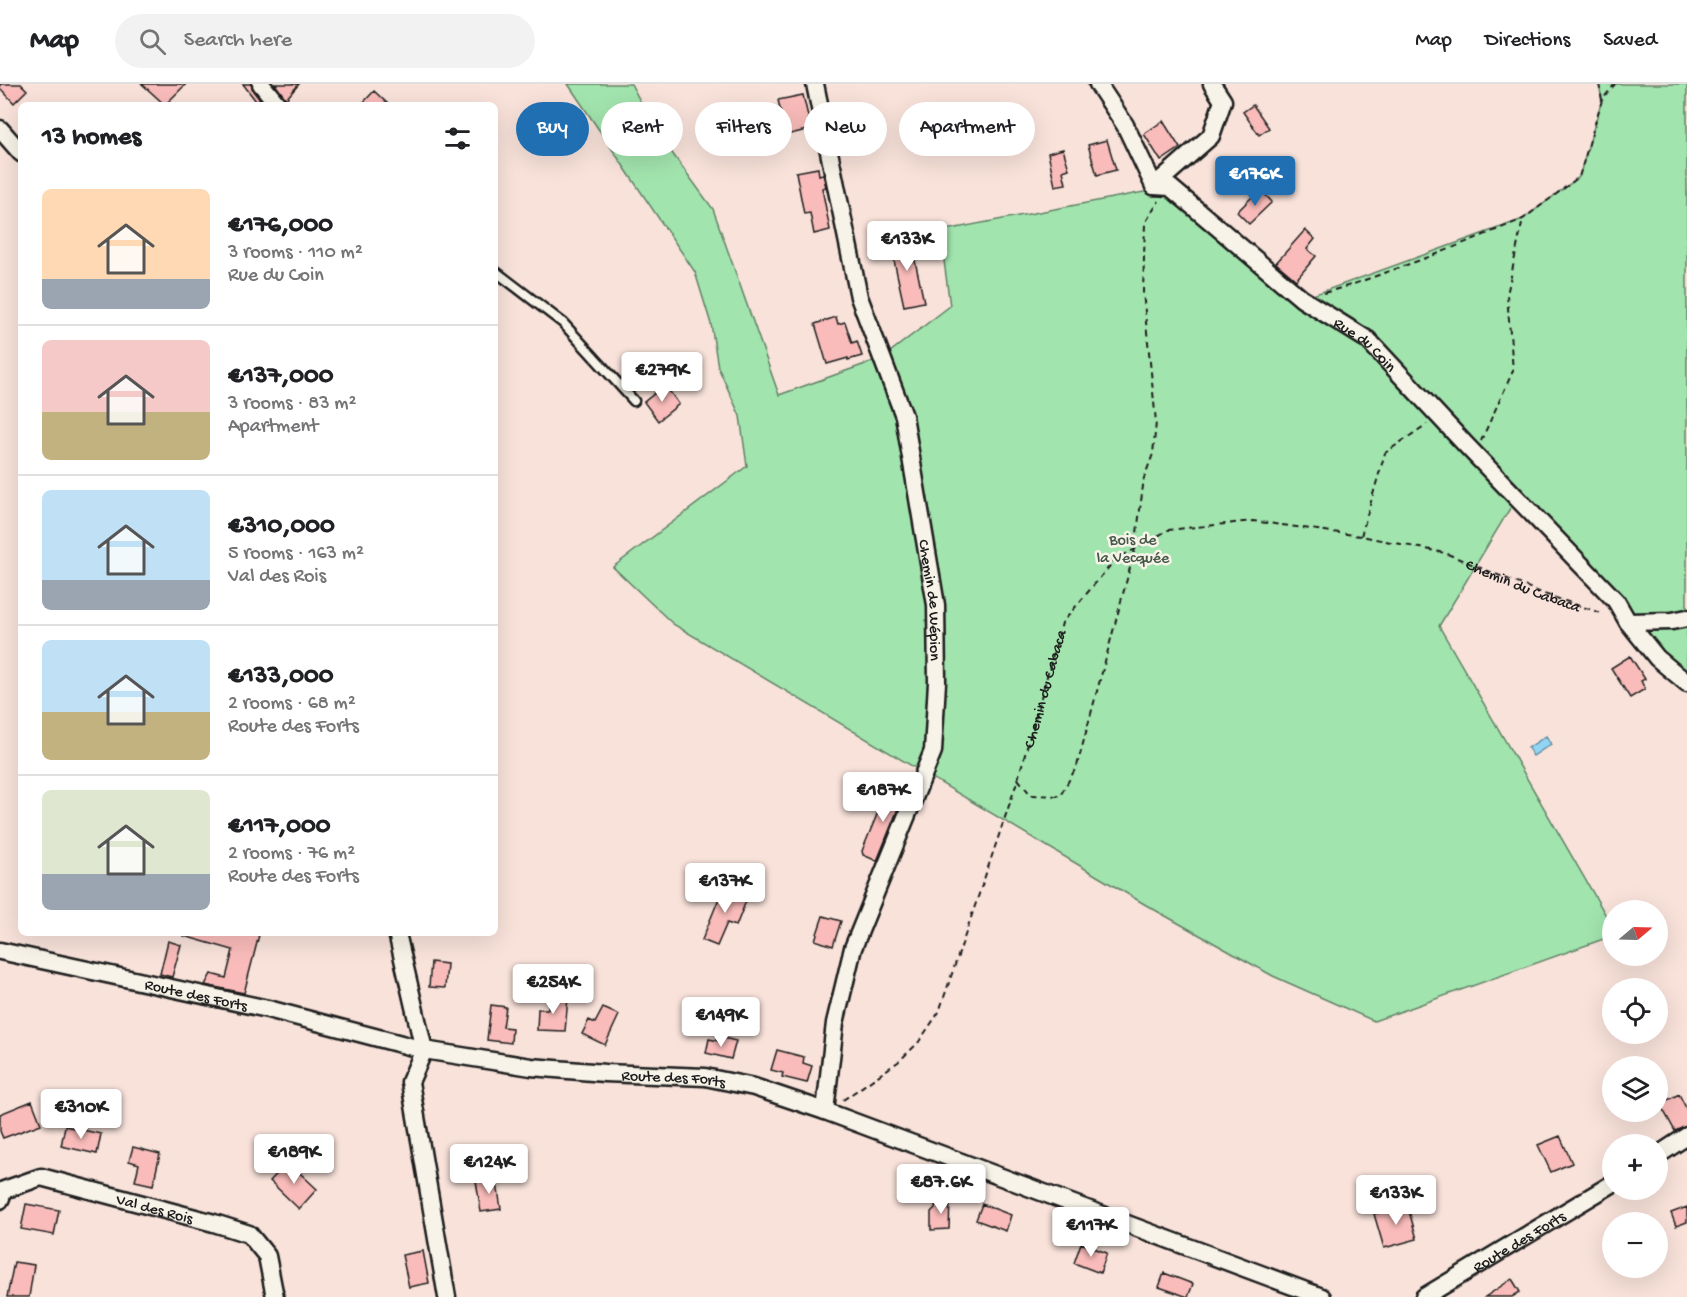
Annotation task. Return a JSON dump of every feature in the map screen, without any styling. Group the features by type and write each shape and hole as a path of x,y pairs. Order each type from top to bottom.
{"street":[{"path":"261,84 276,102"},
{"name":"Chemin de Wépion","path":"816,84 859,297 904,416 936,605 938,681 933,751 853,948 835,1023 825,1112"},
{"path":"1162,187 1211,136 1223,101 1212,84"},
{"name":"Rue du Coin","path":"1106,88 1162,187 1302,299 1368,340 1616,601 1657,658 1687,683"},
{"path":"0,129 18,150"},
{"path":"1629,622 1672,621 1687,618"},
{"path":"398,936 424,1050 410,1082 447,1297"},
{"name":"Route des Forts","path":"0,951 268,1009 424,1050 531,1066 605,1073 705,1077 754,1087 1322,1297"},
{"path":"1668,1148 1687,1136"},
{"name":"Val des Rois","path":"0,1200 4,1190 41,1177 249,1234 267,1256 276,1297"},
{"name":"Route des Forts","path":"1424,1297 1602,1190"}],"lane":[{"path":"498,273 563,323 634,401"}],"path":[{"path":"1599,84 1602,100"},
{"path":"1302,299 1351,285 1437,254 1523,219 1579,177 1602,100 1615,84"},
{"path":"1017,779 1031,795 1060,796 1077,766 1135,549 1144,478 1153,454 1156,422 1143,292 1145,223 1162,187"},
{"path":"1475,454 1513,371 1507,295 1523,219"},
{"path":"1361,536 1385,453 1439,415"},
{"name":"Chemin du Cabaca","path":"825,1112 898,1062 918,1043 939,1012 1017,779 1062,623 1114,561 1168,530 1253,521 1361,536 1445,553 1544,594 1629,622"}],"green space":[{"name":"Bois de la Vecquée","path":"568,84 631,84 641,102 601,102 601,133 589,115 589,102 580,102"},
{"name":"Bois de la Vecquée","path":"1599,84 1687,84 1687,683 1515,500 1439,626 1602,909 1602,940 1374,1021 1273,976 1146,905 673,624 613,567 747,466 740,416 718,367 711,324 695,272 617,156 674,156 713,209 779,395 882,358 950,306 940,231 1170,187 1302,299 1523,219 1579,177 1602,100"}],"water":[{"path":"1546,736 1551,744 1533,756 1528,748"}],"building":[{"path":"0,84 21,84 27,90 14,103 0,88"},
{"path":"142,84 186,84 168,102 162,102"},
{"path":"243,84 251,84 253,91 262,102 257,102"},
{"path":"275,84 299,84 286,99"},
{"path":"374,91 386,102 364,102"},
{"path":"803,95 804,131 792,134 792,102 778,102 778,100"},
{"path":"1253,105 1269,128 1259,135 1243,112"},
{"path":"1163,121 1180,148 1161,161 1144,134"},
{"path":"1107,140 1116,170 1097,175 1088,145"},
{"path":"1063,149 1069,169 1063,171 1066,184 1055,186 1048,153"},
{"path":"818,168 819,175 823,174 826,187 822,188 830,230 814,234 810,213 804,214 796,172"},
{"path":"1260,189 1272,202 1249,224 1237,212"},
{"path":"1305,230 1315,239 1307,249 1316,256 1296,280 1276,263"},
{"path":"910,238 924,302 904,306 890,242"},
{"path":"836,317 838,324 845,322 852,343 857,341 862,356 827,364 815,324"},
{"path":"665,385 679,404 658,421 644,402"},
{"path":"1630,656 1645,679 1641,681 1645,689 1630,698 1611,668"},
{"path":"890,783 902,788 897,804 899,806 877,861 863,855 862,851"},
{"path":"724,886 748,896 736,926 727,923 717,946 702,940"},
{"path":"823,916 841,921 833,946 815,940"},
{"path":"184,936 259,936 244,993 205,985 211,974 226,978 233,950"},
{"path":"168,941 181,945 172,977 160,974"},
{"path":"431,962 447,964 445,988 429,987"},
{"path":"549,997 568,998 565,1031 537,1030 538,1009 548,1009"},
{"path":"491,1005 506,1007 503,1027 512,1028 511,1043 487,1040"},
{"path":"603,1008 619,1015 605,1045 582,1034 589,1020 595,1023"},
{"path":"720,1037 736,1041 731,1059 706,1053 709,1039 719,1041"},
{"path":"777,1050 804,1057 803,1063 812,1066 807,1083 782,1077 783,1073 771,1070"},
{"path":"1679,1094 1687,1110 1687,1126 1675,1131 1668,1118 1668,1100"},
{"path":"32,1101 41,1124 3,1138 0,1131 0,1114"},
{"path":"65,1126 101,1134 97,1154 61,1146"},
{"path":"1560,1136 1572,1163 1551,1172 1538,1145"},
{"path":"133,1147 160,1154 153,1185 135,1181 139,1164 129,1161"},
{"path":"288,1162 317,1189 299,1209 270,1181"},
{"path":"496,1177 501,1209 481,1212 476,1181"},
{"path":"936,1199 950,1199 949,1229 931,1230 931,1212 935,1208"},
{"path":"26,1204 59,1210 54,1235 21,1229"},
{"path":"982,1204 1011,1215 1006,1231 976,1220"},
{"path":"1407,1204 1417,1239 1384,1248 1374,1214"},
{"path":"1687,1207 1687,1222 1676,1226 1671,1213"},
{"path":"1081,1243 1107,1253 1100,1273 1074,1263"},
{"path":"423,1251 429,1283 409,1287 402,1255"},
{"path":"14,1262 34,1265 29,1297 7,1297"},
{"path":"1164,1273 1193,1284 1188,1297 1159,1287"},
{"path":"1512,1279 1520,1292 1512,1297 1485,1297"}]}
